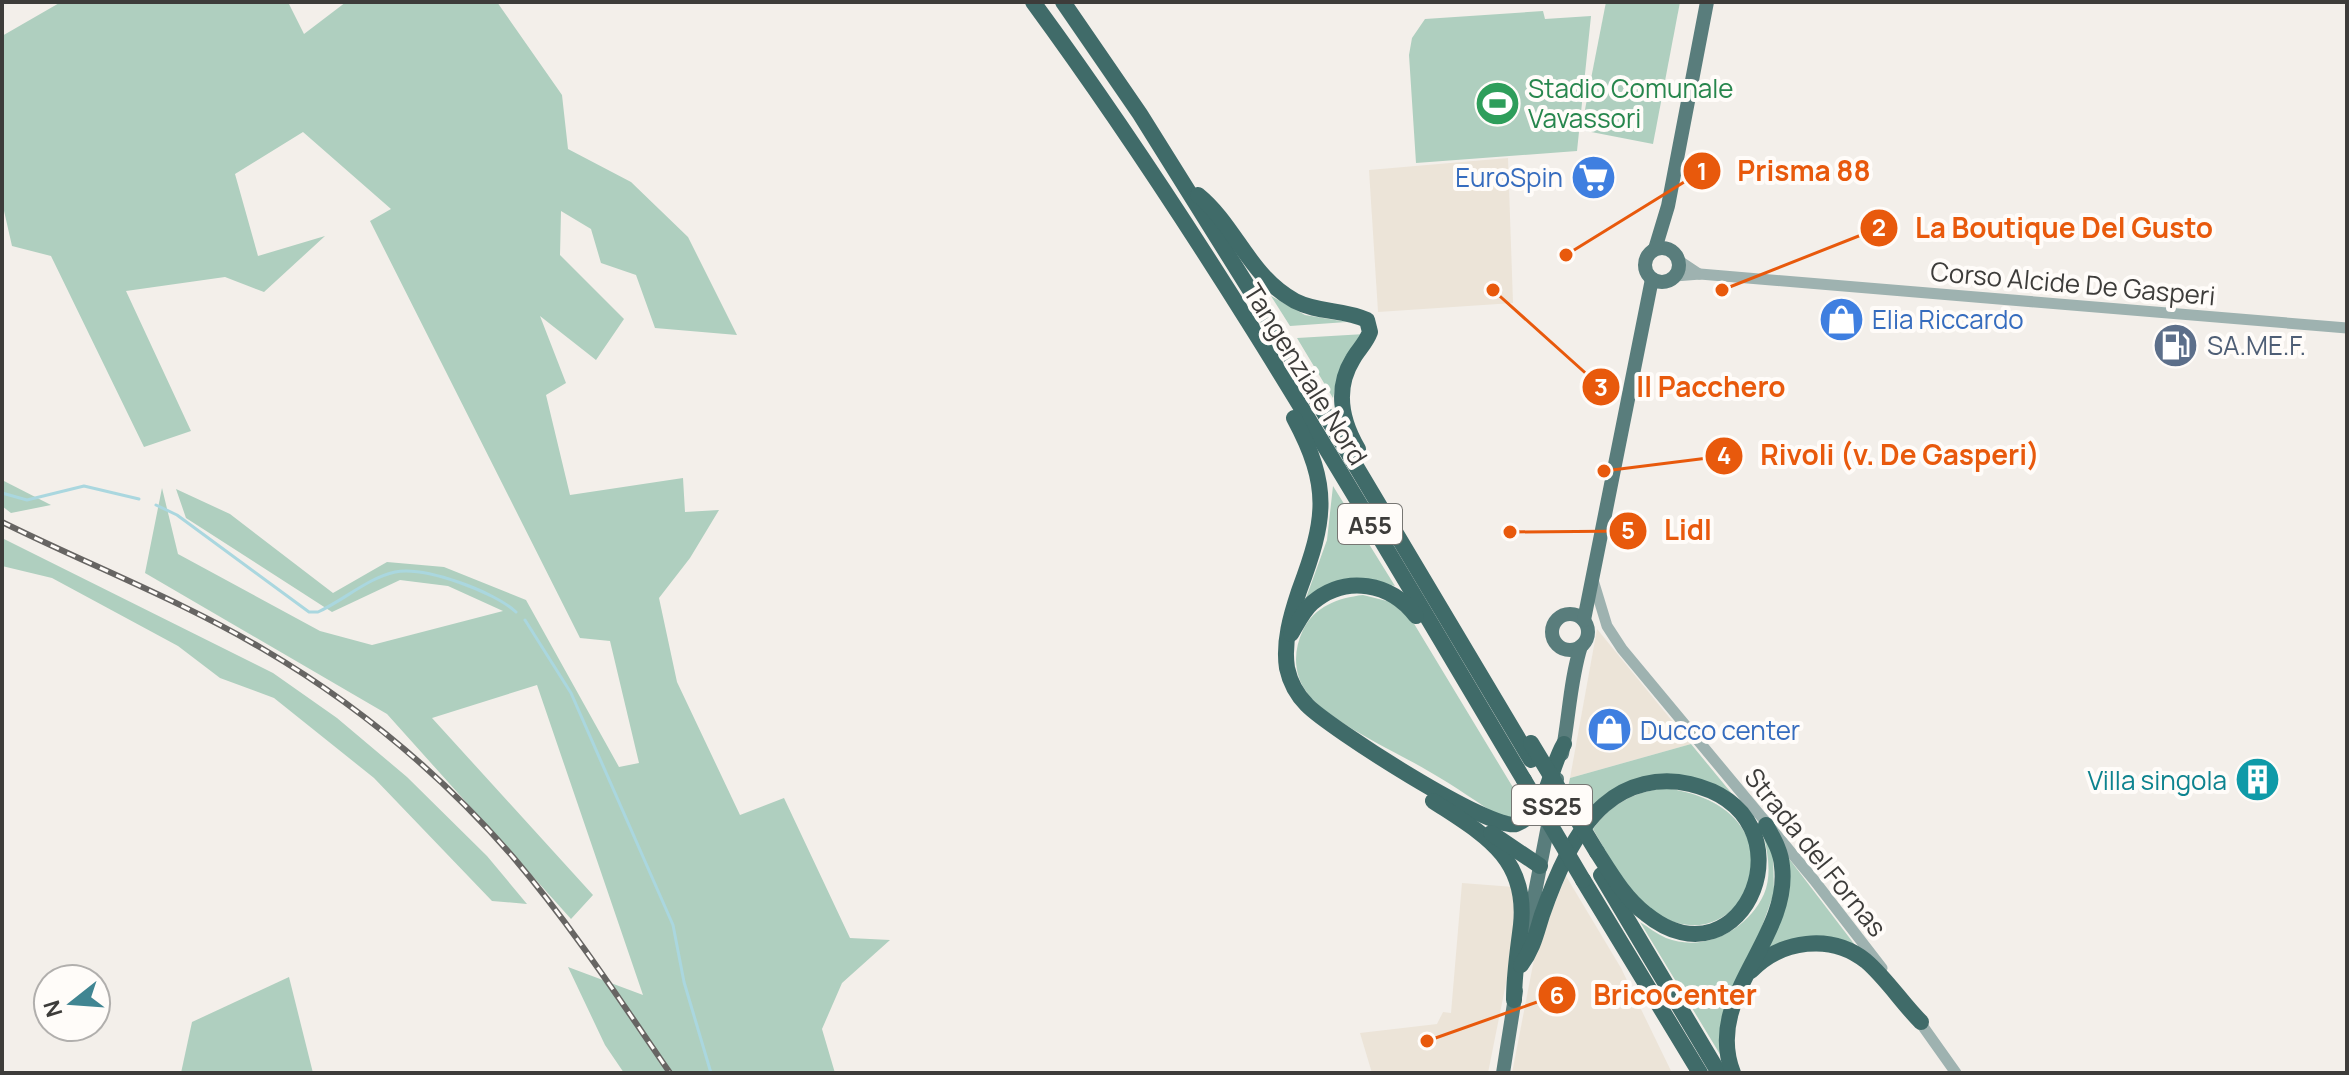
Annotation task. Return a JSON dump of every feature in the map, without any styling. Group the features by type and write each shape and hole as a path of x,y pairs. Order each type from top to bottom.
{"highway":[{"name":"Tangenziale Nord","path":"1033,2 1126,135 1265,352 1697,1069"},
{"name":"Tangenziale Nord","path":"1063,2 1186,186 1595,857"},
{"path":"1186,186 1214,208 1248,261 1279,291 1312,308 1367,320 1370,332 1343,381 1343,409 1352,438 1401,519 1417,564"},
{"path":"1265,352 1281,395 1314,459 1322,489 1321,527 1289,619 1286,664 1299,697 1318,715 1435,791 1540,866"},
{"path":"1289,639 1305,611 1323,596 1351,586 1380,588 1404,602 1455,681 1477,701"},
{"path":"1435,791 1493,822 1511,826 1541,803 1552,764 1564,744"},
{"path":"1370,749 1428,797 1480,832 1514,871 1522,910 1514,1000"},
{"path":"1521,965 1533,949 1550,895 1586,825 1606,803 1633,787 1650,782 1681,782 1725,799 1743,817 1756,841 1759,877 1746,907 1734,919 1706,932 1676,931 1660,924 1632,901 1595,857"},
{"path":"1733,1073 1728,1056 1728,1026 1782,891 1780,851 1766,825"},
{"path":"1595,857 1719,1073"},
{"path":"1745,978 1759,963 1781,949 1809,943 1837,947 1866,961 1921,1022"}],"main road":[{"name":"SS25","path":"1577,616 1593,580 1642,325 1664,279 1668,206 1707,2"},
{"name":"SS25","path":"1664,279 1645,262 1667,253"},
{"name":"SS25","path":"1503,1073 1503,1057 1575,684 1575,665 1588,636 1577,616"},
{"name":"SS25","path":"1575,665 1555,642 1552,628 1557,619 1577,616"},
{"path":"1564,649 1581,646"},
{"name":"SS25","path":"1494,1073 1503,1057"}],"street":[{"name":"Corso Alcide De Gasperi","path":"1667,253 1700,274"},
{"name":"Corso Alcide De Gasperi","path":"1664,279 1700,274 2347,328"},
{"name":"Strada del Fornas","path":"1593,580 1612,636 1814,880 1956,1073"}],"shaded area":[{"path":"1508,158 1513,303 1378,312 1369,170"},
{"path":"1597,629 1691,744 1570,778"},
{"path":"1566,876 1621,968 1672,1073 1512,1073 1536,949"},
{"path":"1462,883 1514,887 1513,948 1488,1073 1372,1073 1360,1033 1437,1024 1443,1012 1451,1013"}],"green space":[{"path":"61,2 288,2 304,34 346,2 497,2 562,95 568,149 631,182 688,237 737,335 655,328 636,275 601,263 591,229 561,211 560,255 624,319 596,360 540,316 566,383 546,395 570,495 683,478 685,512 719,510 690,558 659,598 677,682 740,815 784,798 850,938 890,940 842,983 822,1029 835,1073 624,1073 605,1045 568,967 643,995 537,685 432,718 593,895 571,919 387,714 145,573 162,488 178,554 320,631 372,645 503,611 448,586 400,580 332,612 186,518 176,489 230,514 333,593 387,562 444,567 526,600 619,767 639,763 610,641 580,638 370,221 391,209 303,132 235,174 258,256 325,236 264,292 225,277 126,291 191,431 144,447 51,256 12,246 2,202 2,36"},
{"path":"1606,2 1680,2 1653,144 1581,130"},
{"name":"Stadio Comunale Vavassori","path":"1543,11 1545,19 1591,16 1577,151 1416,163 1409,55 1412,38 1425,19"},
{"path":"1271,296 1305,315 1347,322 1290,326"},
{"path":"1365,334 1339,371 1333,398 1297,338"},
{"path":"2,480 51,505 11,513 2,506"},
{"path":"1333,486 1395,586 1373,582 1350,583 1306,598 1327,540"},
{"path":"2,538 273,673 337,718 407,777 487,856 527,904 492,901 374,778 274,698 220,678 178,646 52,578 2,566"},
{"path":"1363,595 1391,602 1413,622 1523,804 1510,817 1502,818 1439,777 1343,723 1313,700 1304,688 1298,674 1296,652 1308,622 1328,605"},
{"path":"1691,744 1733,795 1694,778 1654,775 1617,787 1584,814 1568,787 1570,778"},
{"path":"1664,788 1713,802 1741,827 1752,856 1748,886 1732,910 1706,924 1674,922 1639,900 1620,876 1593,829 1608,812 1624,801"},
{"path":"1763,833 1773,852 1774,893 1721,1040 1721,1056 1640,922 1663,936 1695,943 1736,928 1757,907 1766,887 1768,864"},
{"path":"1787,856 1858,949 1763,953 1789,893"},
{"path":"289,977 313,1073 181,1073 192,1022"}],"waterway":[{"path":"2,493 27,500 84,486 139,499"},
{"path":"156,505 177,515 309,612 318,612 385,575 408,571 459,582 492,596 516,612"},
{"path":"525,620 571,693 673,925 684,982 711,1073"}],"railway":[{"path":"2,522 232,631 332,693 397,743 457,798 513,857 575,936 670,1073"}],"place":[{"name":"Stadio Comunale Vavassori","path":"1497,103"},
{"name":"EuroSpin","path":"1594,177"},
{"name":"Prisma 88","path":"1566,255"},
{"name":"Il Pacchero","path":"1493,290"},
{"name":"La Boutique Del Gusto","path":"1722,290"},
{"name":"Elia Riccardo","path":"1841,319"},
{"name":"SA.ME.F.","path":"2176,345"},
{"name":"Rivoli (v. De Gasperi)","path":"1604,471"},
{"name":"Lidl","path":"1510,532"},
{"name":"Ducco center","path":"1609,730"},
{"name":"Villa singola","path":"2258,780"},
{"name":"BricoCenter","path":"1427,1041"}]}
